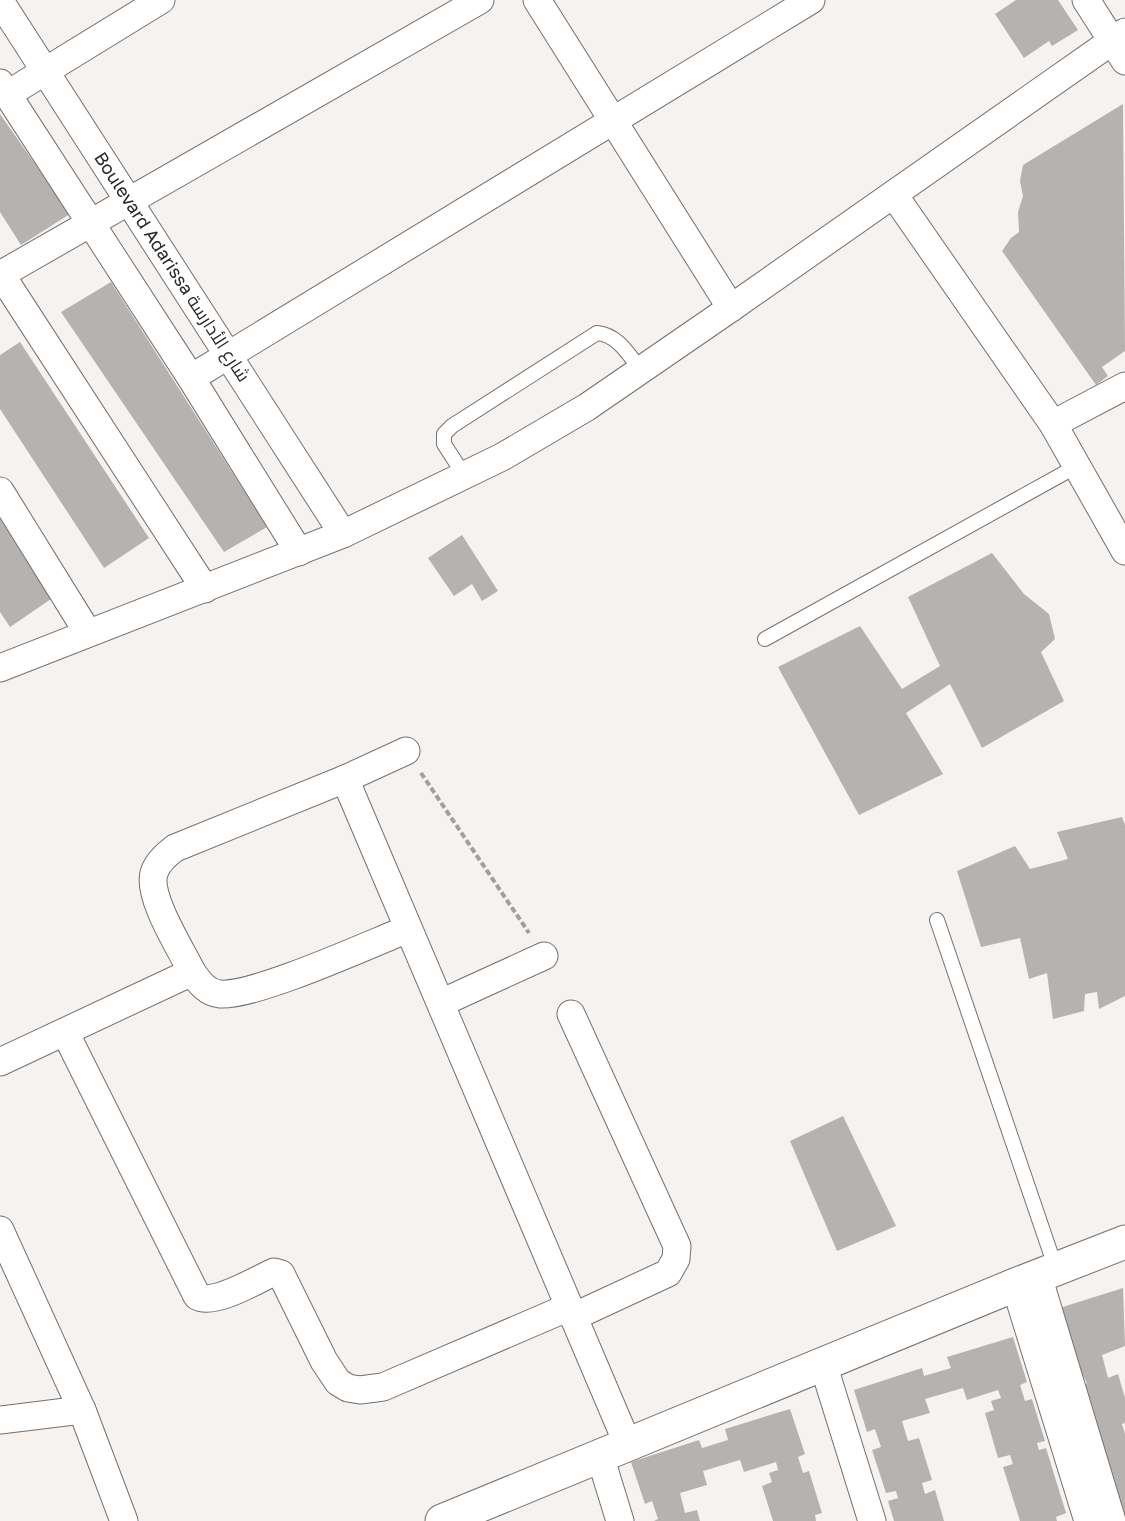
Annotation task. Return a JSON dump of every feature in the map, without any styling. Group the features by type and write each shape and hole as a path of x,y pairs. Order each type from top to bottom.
{"street":[{"path":"161,0 46,70 4,88 191,378 299,552"},
{"path":"205,589 0,274 480,0"},
{"path":"537,0 731,308"},
{"path":"191,378 811,0"},
{"path":"0,668 343,534 502,457 587,407 894,195 1120,45 1086,0"},
{"name":"Boulevard Adarissa شارع الأدارسة","path":"0,1 343,534"},
{"path":"894,195 1053,424 1125,551"},
{"path":"1053,424 1125,386"},
{"path":"0,491 88,633"},
{"path":"406,751 345,779 188,841 165,856 154,872 153,892 192,972 200,983 213,992 232,993 270,983 408,929"},
{"path":"345,779 571,1312 614,1451 620,1521"},
{"path":"441,1003 544,956"},
{"path":"0,1062 192,972"},
{"path":"64,1032 197,1296 204,1300 215,1299 274,1272 281,1274 324,1361 338,1382 348,1388 382,1387 668,1273 676,1259 677,1246 571,1014"},
{"path":"0,1230 82,1410 124,1521"},
{"path":"442,1521 1125,1242"},
{"path":"1036,1277 1088,1521"},
{"path":"1036,1277 1112,1521"},
{"path":"823,1364 872,1521"},
{"path":"0,1420 82,1410"}],"lane":[{"path":"464,475 444,444 444,434 452,426 597,333 609,334 641,370"},
{"path":"765,639 1077,466"},
{"path":"937,920 1036,1277"}],"path":[{"path":"406,751 544,956"}],"building":[{"path":"1016,0 1058,0 1078,30 1052,46 1049,41 1024,58 995,14"},
{"path":"1123,104 1125,351 1102,367 1108,376 1096,385 1002,251 1011,238 1019,232 1018,212 1023,196 1020,181 1023,165"},
{"path":"0,114 70,214 21,245 0,212"},
{"path":"111,282 267,527 224,552 61,312"},
{"path":"20,342 149,538 104,568 0,409 0,355"},
{"path":"0,511 54,597 10,627 0,612"},
{"path":"462,535 498,591 482,601 472,584 454,596 428,558"},
{"path":"992,553 1024,594 1049,614 1055,639 1041,652 1064,701 982,748 950,684 906,713 943,774 859,815 778,667 860,626 902,689 940,666 908,597"},
{"path":"1122,817 1125,825 1125,996 1099,1009 1097,992 1085,994 1084,1011 1053,1019 1047,973 1029,979 1020,938 981,947 957,871 1015,846 1030,869 1068,859 1057,832"},
{"path":"843,1116 896,1226 837,1251 790,1141"},
{"path":"1123,1288 1125,1346 1102,1355 1108,1378 1118,1374 1125,1398 1125,1423 1122,1424 1125,1434 1125,1517 1116,1520 1104,1447 1095,1452 1075,1388 1087,1383 1083,1376 1072,1380 1050,1311"},
{"path":"1013,1337 1027,1382 1020,1385 1025,1401 1032,1399 1045,1441 1037,1443 1039,1450 1046,1448 1066,1513 1056,1517 1057,1521 1020,1521 1003,1467 1013,1464 1010,1455 998,1458 985,1413 994,1410 991,1401 1001,1398 998,1390 967,1400 963,1388 925,1399 930,1413 902,1421 908,1441 919,1438 932,1480 922,1483 925,1494 935,1490 944,1521 894,1521 888,1501 898,1498 896,1491 886,1493 872,1450 881,1447 875,1429 867,1432 854,1390 922,1368 924,1376 951,1368 947,1357"},
{"path":"790,1409 805,1454 798,1457 803,1473 809,1471 822,1513 815,1515 816,1521 773,1521 762,1486 772,1482 769,1473 778,1470 776,1462 744,1472 740,1460 703,1471 707,1485 680,1493 685,1513 697,1510 700,1521 654,1521 658,1519 652,1501 645,1504 631,1462 699,1440 702,1448 728,1440 725,1429"}]}
